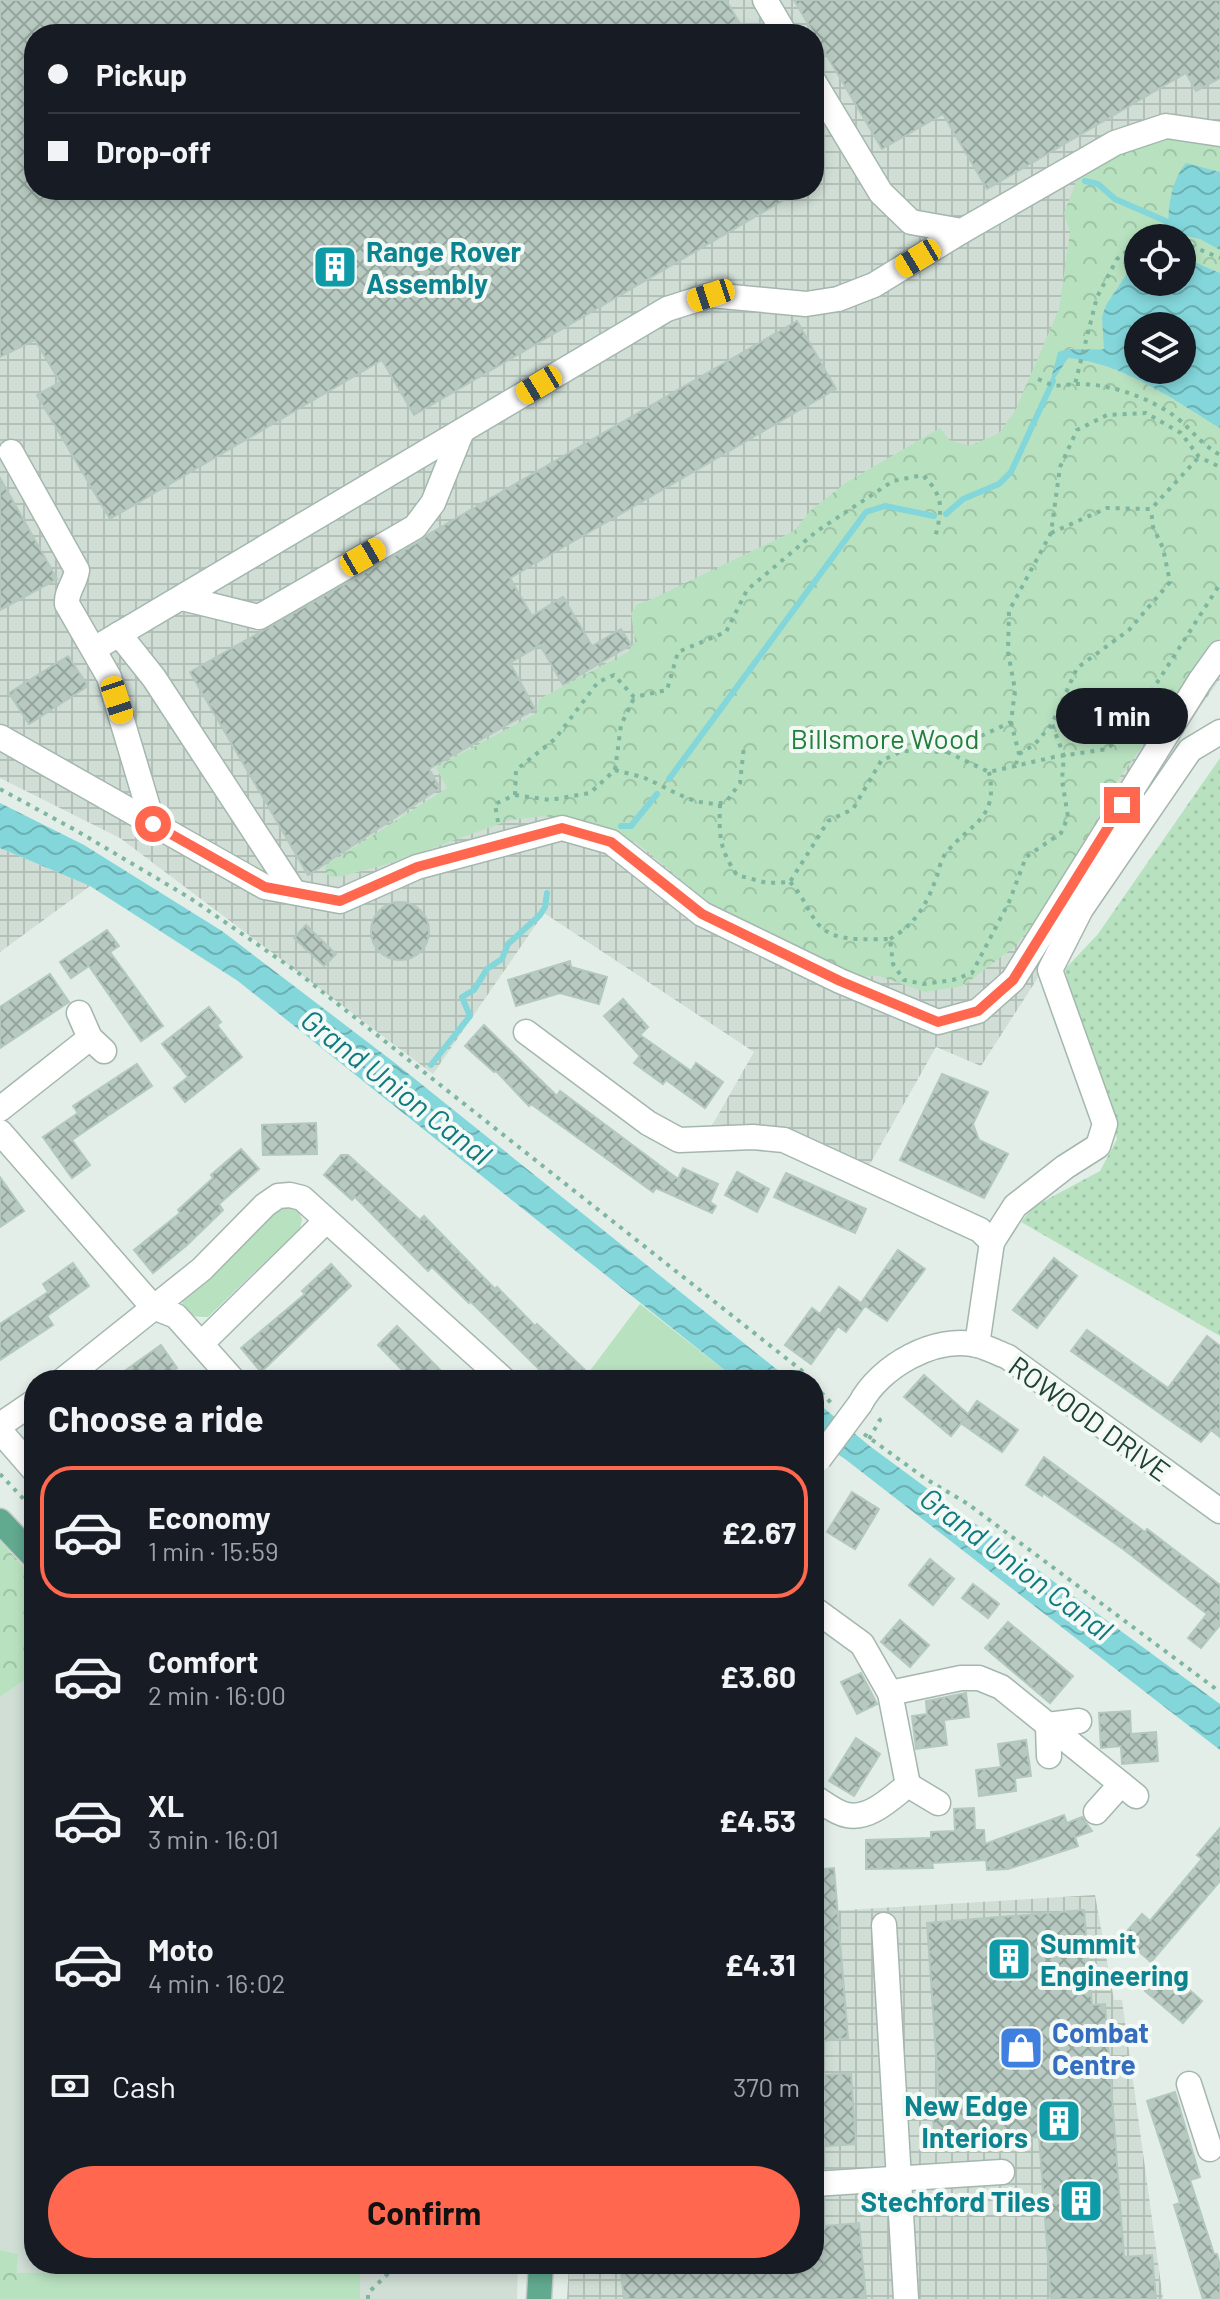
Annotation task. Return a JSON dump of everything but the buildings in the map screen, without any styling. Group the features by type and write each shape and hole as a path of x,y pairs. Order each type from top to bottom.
{"main road":[{"path":"0,1521 24,1546"},
{"path":"539,2299 540,2274"}],"street":[{"path":"765,0 779,24"},
{"path":"824,99 881,193 911,222 962,231"},
{"path":"94,649 667,309 711,295 806,304 838,299 874,285 1115,143 1166,126 1220,134"},
{"path":"182,598 259,617 415,527 433,503 462,431"},
{"path":"11,452 77,570 67,593 67,604 109,677 153,824"},
{"path":"119,634 154,678 294,892"},
{"path":"0,737 265,887 340,901 417,867 562,828 611,842 702,914 840,981 938,1022 978,1011 1013,980 1220,653"},
{"path":"977,1345 992,1242 1015,1206 1098,1146 1105,1124 1050,970 1081,909 1190,750 1220,732"},
{"path":"0,1109 97,1044 79,1013"},
{"path":"526,1032 648,1123 679,1140 753,1137 784,1140 939,1209 980,1230 992,1242"},
{"path":"0,1132 153,1307 176,1316 225,1370"},
{"path":"75,1370 202,1269 265,1205 278,1196 290,1195 302,1198 493,1370"},
{"path":"202,1343 326,1221"},
{"name":"ROWOOD DRIVE","path":"824,1451 850,1408 896,1365 951,1343 977,1345 1008,1357 1096,1424 1220,1511"},
{"path":"24,1410 0,1428 24,1458"},
{"path":"824,1616 862,1644 890,1693 908,1785 938,1803"},
{"path":"890,1693 961,1678 979,1678 1001,1687 1129,1790 1096,1812"},
{"path":"1048,1725 1079,1721"},
{"path":"1048,1725 1049,1756"},
{"path":"824,1803 846,1815 859,1816 881,1806 908,1785"},
{"path":"884,1925 906,2299"},
{"path":"1189,2084 1210,2110 1210,2149"},
{"path":"824,2184 1002,2172"}],"path":[{"path":"1196,248 1220,258"},
{"path":"1075,384 1097,297 1117,259 1124,253"},
{"path":"1038,379 1054,386 1093,383 1146,400 1177,418 1201,444 1220,455"},
{"path":"1016,764 1019,754 1011,722 1015,690 1008,652 1009,611 1051,533 1060,467 1077,430 1107,415 1146,413 1181,433 1199,457 1220,467"},
{"path":"1051,533 1107,508 1151,509 1199,457"},
{"path":"634,697 667,690 678,652 726,632 747,590 817,531 893,481 923,475 936,489 942,509 935,538"},
{"path":"1019,754 1035,744 1052,724 1077,668 1129,630 1170,582 1163,548 1153,527 1151,509"},
{"path":"947,752 989,772 1016,764 1107,749 1125,733 1220,584"},
{"path":"515,795 516,770 555,739 598,682 614,675 634,697"},
{"path":"502,844 495,804 515,795 550,800 590,793 615,770 621,725 634,697"},
{"path":"790,882 828,821 853,809 881,761 902,751 947,752 1011,722"},
{"path":"890,939 893,964 904,980 923,984 953,980 972,973 1009,902 1026,857 1061,833 1068,817 1062,780 1064,756 1052,724"},
{"path":"615,770 644,778 676,794 711,806 726,802 740,783 744,746"},
{"path":"720,804 719,837 726,858 737,875 767,883 790,882 803,896 818,924 831,935 890,939 907,929 928,902 944,855 979,823 993,791 989,772"},
{"path":"0,789 190,898 296,971 801,1370"},
{"path":"824,1391 850,1408"},
{"path":"859,1430 926,1479 968,1504 1220,1692"},
{"path":"0,1474 24,1499"},
{"path":"368,2299 368,2293 388,2274"}],"shaded area":[{"path":"0,0 1220,0 1220,679 1174,744 1055,930 1037,979 981,1066 936,1047 857,1187 783,1150 698,1150 754,1052 544,913 433,1074 120,838 0,778"},
{"path":"0,848 90,886 0,952"},
{"path":"24,1681 24,2274 518,2274 517,2299 16,2299 18,2254 0,2250 0,1697"},
{"path":"1095,1895 1114,2000 1122,2000 1163,2299 567,2299 568,2274 824,2274 824,1911"}],"green space":[{"name":"Billsmore Wood","path":"1185,136 1220,147 1220,273 1196,263 1196,224 1124,224 1124,278 1106,305 1102,317 1105,349 1088,351 1070,348 1068,358 1088,361 1124,373 1124,384 1145,384 1220,428 1220,637 1118,780 1052,902 1014,947 963,986 925,992 879,976 856,977 714,907 637,843 589,824 545,816 510,820 391,863 343,876 326,874 325,866 447,788 436,767 537,713 539,699 628,652 635,641 631,613 638,604 794,531 811,510 847,482 940,428 949,440 970,446 999,433 1015,411 1059,309 1070,232 1064,213 1078,177 1133,141"},
{"path":"1220,758 1220,1336 1021,1222 1033,1207 1100,1171 1117,1139 1065,969 1098,934"},
{"path":"276,1205 298,1207 302,1220 300,1228 208,1317 186,1312 182,1304 184,1291"},
{"path":"640,1304 724,1370 590,1370"},
{"path":"0,1541 24,1567 24,1681 0,1697"},
{"path":"0,2250 18,2254 16,2299 0,2299"},
{"path":"16,2273 360,2274 360,2299 16,2299"}],"water":[{"path":"1186,163 1220,172 1220,250 1196,238 1196,224 1169,224 1171,196"},
{"path":"1196,263 1220,273 1220,428 1147,384 1196,384 1196,312 1124,312 1124,373 1088,361 1068,358 1053,381 1058,352 1104,349 1102,317 1106,305 1124,278 1124,296 1196,296"},
{"name":"Grand Union Canal","path":"0,803 84,845 222,931 395,1063 778,1370 724,1370 238,981 90,886 0,848"},
{"name":"Grand Union Canal","path":"824,1408 871,1447 1220,1704 1220,1750 824,1445"}],"waterway":[{"path":"1085,181 1098,184 1115,199 1168,222"},
{"path":"946,514 963,499 999,484 1011,472 1053,381"},
{"path":"669,779 866,512 885,506 934,516"},
{"path":"621,826 631,826 657,794"},
{"path":"431,1065 470,1016 462,997 474,990 487,969 502,959 508,944 540,915 547,893"}],"place":[{"name":"Range Rover Assembly","path":"335,267"},
{"name":"Summit Engineering","path":"1009,1959"},
{"name":"Combat Centre","path":"1021,2048"},
{"name":"New Edge Interiors","path":"1059,2121"},
{"name":"Stechford Tiles","path":"1081,2201"}],"route":[{"path":"153,824 265,887 340,901 417,867 562,828 611,842 702,914 840,981 938,1022 978,1011 1013,980 1122,805"}]}
